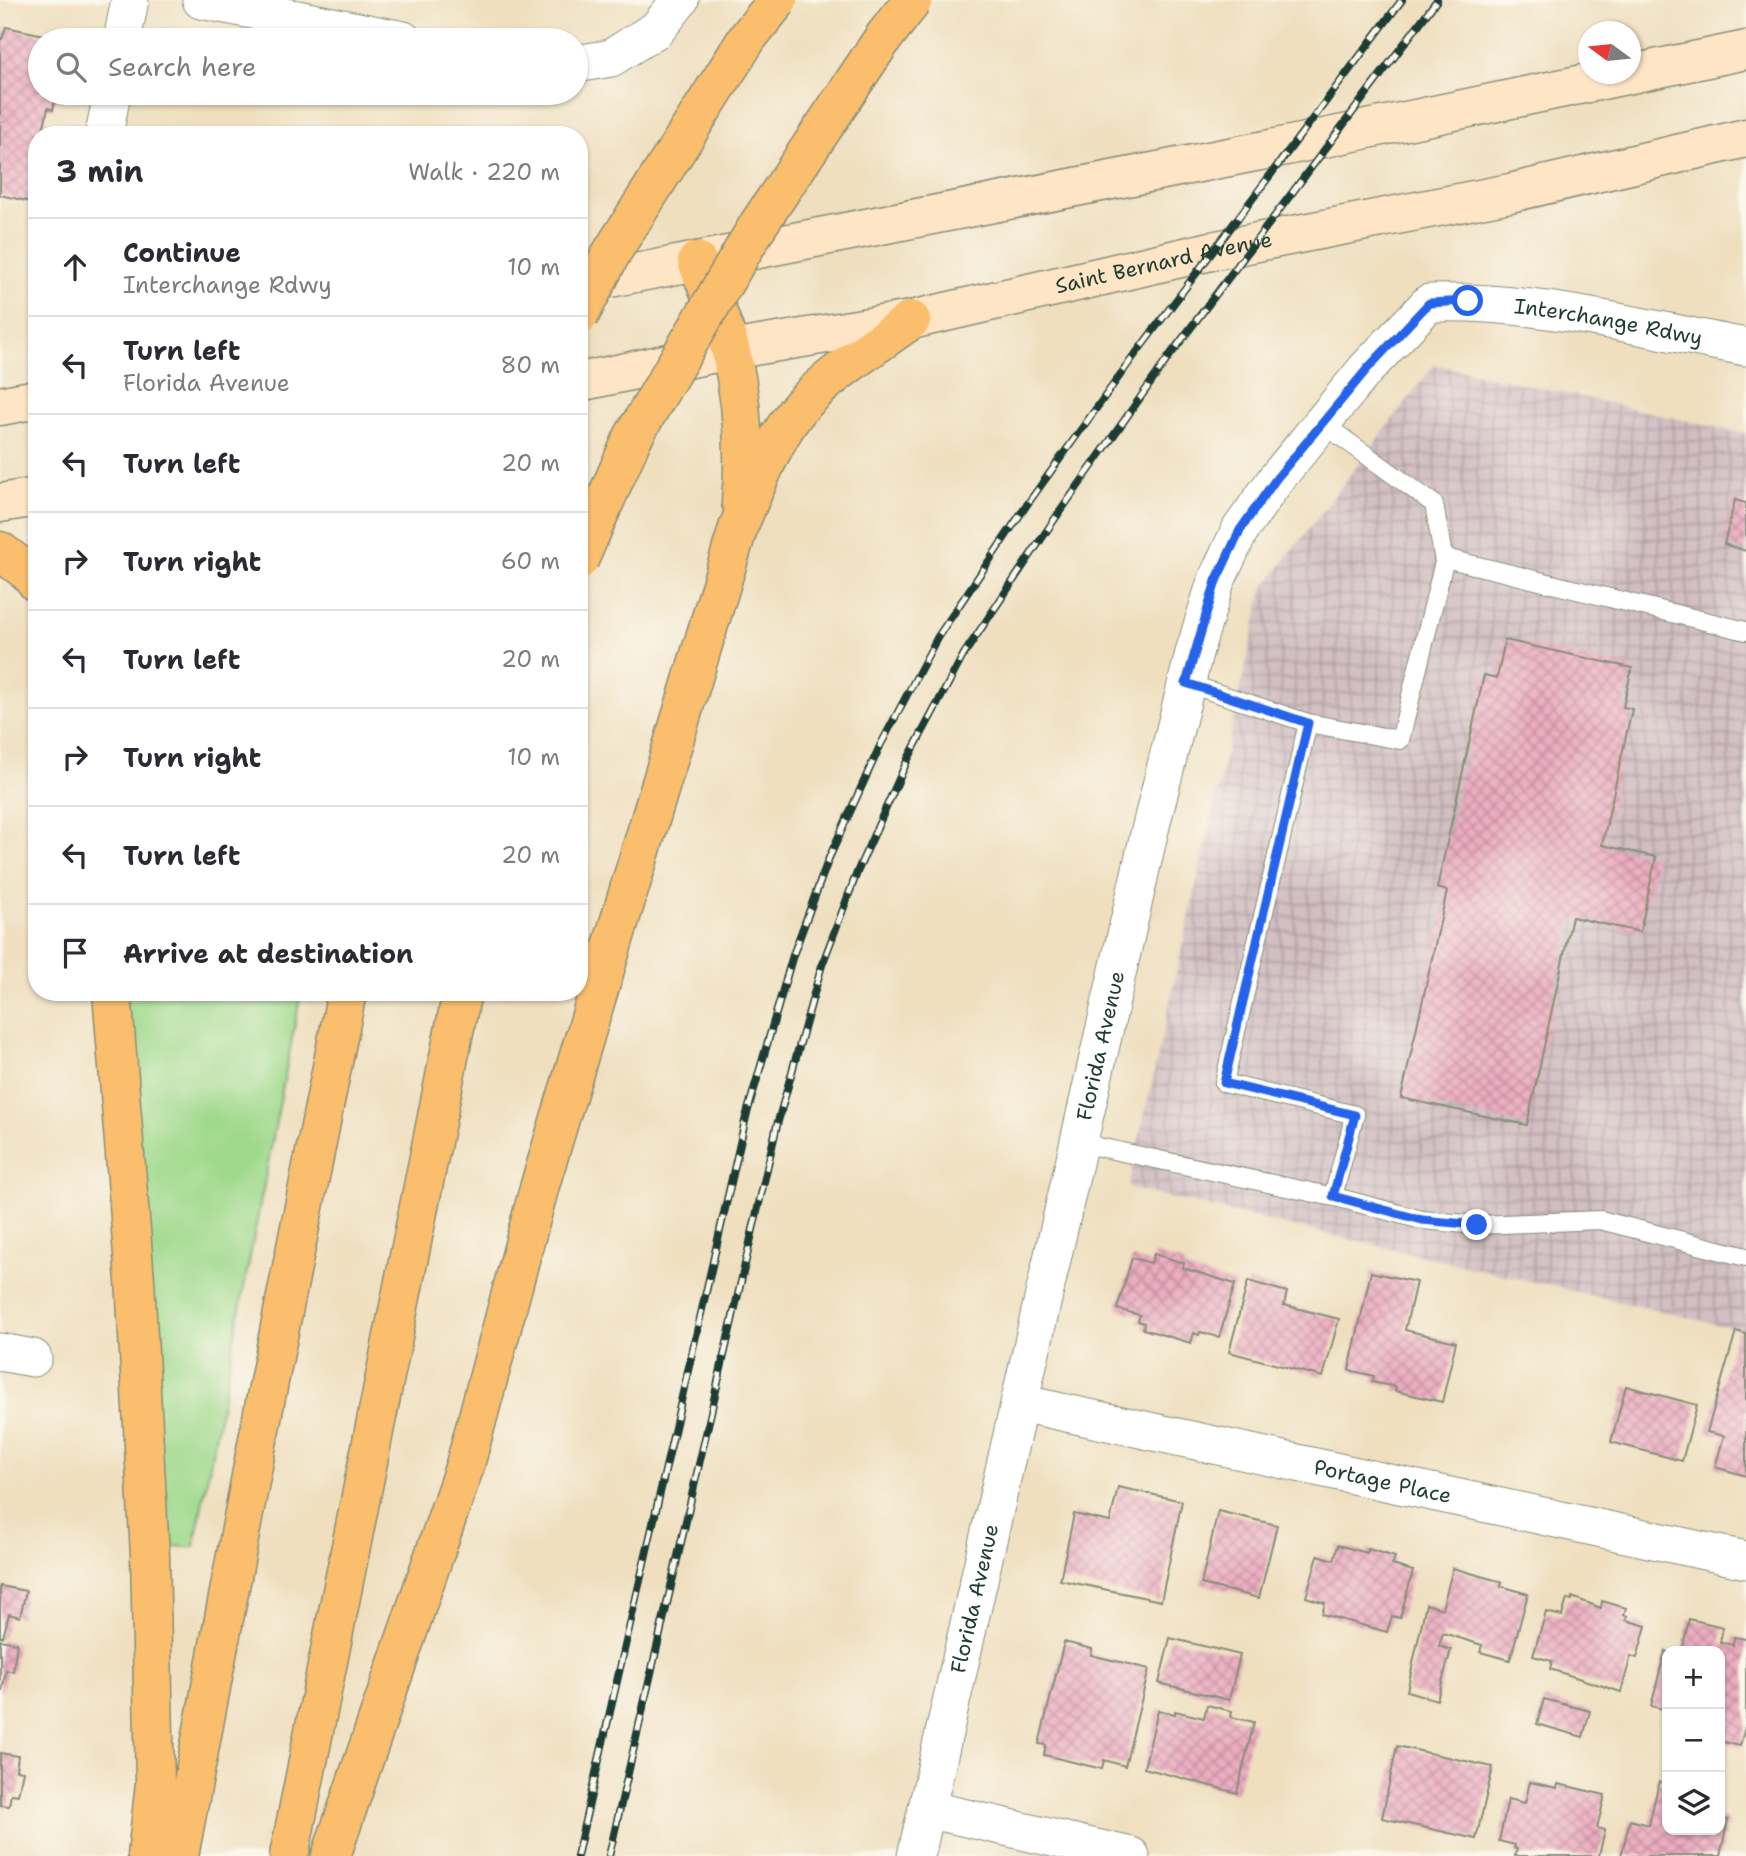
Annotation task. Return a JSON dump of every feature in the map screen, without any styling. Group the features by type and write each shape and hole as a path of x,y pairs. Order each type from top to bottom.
{"highway":[{"path":"588,299 612,252 748,37 778,0"},
{"path":"588,540 633,437 758,225 884,37 913,0"},
{"path":"697,261 730,350 742,421 744,455 739,524"},
{"path":"331,1856 465,1465 540,1185 739,524 772,452 799,407 826,382 911,320"},
{"path":"0,551 28,572"},
{"path":"113,1001 135,1280 150,1556 155,1783 147,1856"},
{"path":"179,1856 266,1397 345,1001"},
{"path":"289,1856 460,1001"}],"street":[{"path":"124,28 130,0"},
{"path":"201,0 342,28"},
{"path":"588,62 611,58 657,29 680,0"},
{"path":"588,282 1291,145 1746,50"},
{"path":"106,126 110,105"},
{"name":"Saint Bernard Avenue","path":"588,380 730,350 911,320 1211,251 1510,192 1746,138"},
{"name":"Interchange Rdwy","path":"1429,303 1468,301 1510,305 1746,347"},
{"name":"Florida Avenue","path":"916,1856 1146,847 1186,683 1216,581 1240,530 1276,479 1367,369 1429,303"},
{"path":"0,406 28,400"},
{"path":"0,503 28,498"},
{"name":"Portage Place","path":"1020,1403 1746,1560"},
{"path":"927,1809 1131,1856"}],"lane":[{"path":"1186,683 1308,723 1400,740 1444,562 1434,505 1322,423"},
{"path":"1444,562 1445,558 1746,631"},
{"path":"1308,723 1224,1083 1355,1115 1333,1196"},
{"path":"1080,1143 1333,1196 1422,1220 1477,1225 1600,1220 1746,1257"}],"shaded area":[{"path":"1435,364 1746,434 1746,1331 1128,1188 1263,589"}],"green space":[{"path":"125,1001 299,1001 194,1547 165,1546"}],"building":[{"path":"6,27 28,32 28,105 54,105 53,110 48,108 44,126 28,126 28,201 0,195 0,38 2,39"},
{"path":"1735,500 1746,503 1746,551 1724,544"},
{"path":"1505,640 1632,668 1623,707 1632,709 1602,845 1656,857 1640,932 1572,917 1527,1125 1401,1098 1447,891 1437,888 1484,675 1497,678"},
{"path":"1154,1254 1184,1263 1183,1268 1235,1284 1219,1337 1194,1333 1191,1343 1143,1329 1144,1323 1138,1321 1140,1315 1117,1309 1132,1258 1151,1263"},
{"path":"1371,1272 1416,1282 1405,1330 1456,1342 1442,1402 1395,1391 1396,1387 1372,1382 1374,1376 1349,1370"},
{"path":"1248,1281 1287,1292 1284,1305 1339,1319 1323,1377 1229,1352"},
{"path":"1736,1331 1746,1334 1746,1476 1715,1467 1724,1436 1707,1432"},
{"path":"1626,1386 1697,1405 1682,1461 1611,1442"},
{"path":"1118,1487 1182,1501 1161,1601 1060,1580 1074,1514 1110,1522"},
{"path":"1218,1511 1277,1525 1259,1598 1201,1584"},
{"path":"1338,1545 1367,1553 1368,1549 1395,1557 1392,1565 1413,1571 1400,1618 1392,1616 1387,1632 1322,1614 1325,1603 1306,1597 1318,1555 1334,1560"},
{"path":"1453,1568 1502,1582 1501,1586 1528,1594 1510,1660 1480,1652 1482,1645 1443,1633 1439,1646 1451,1650 1437,1700 1407,1691 1426,1604 1442,1609"},
{"path":"0,1586 26,1591 20,1617 9,1614 3,1637 0,1637"},
{"path":"1572,1597 1601,1608 1602,1601 1626,1608 1626,1620 1646,1626 1637,1658 1631,1656 1621,1692 1550,1669 1552,1661 1533,1656 1546,1612 1562,1616 1567,1599 1572,1600"},
{"path":"1689,1619 1723,1627 1720,1642 1733,1645 1734,1637 1746,1639 1746,1723 1740,1746 1725,1742 1725,1646 1683,1646"},
{"path":"1170,1638 1240,1655 1229,1700 1159,1683"},
{"path":"0,1640 17,1643 13,1672 6,1670 2,1691 0,1691"},
{"path":"1064,1642 1092,1649 1091,1655 1149,1669 1125,1766 1104,1760 1102,1769 1044,1755 1046,1745 1039,1744"},
{"path":"1662,1663 1662,1709 1651,1706"},
{"path":"1544,1699 1590,1711 1583,1737 1537,1724"},
{"path":"1207,1705 1232,1711 1231,1717 1254,1722 1237,1793 1144,1768 1158,1710 1204,1718"},
{"path":"1397,1746 1493,1767 1476,1839 1382,1818"},
{"path":"0,1753 18,1756 16,1770 23,1771 18,1795 11,1794 9,1806 0,1805"},
{"path":"1530,1782 1557,1788 1558,1784 1605,1795 1597,1828 1605,1830 1599,1856 1515,1856 1515,1845 1499,1841 1508,1799 1525,1803"},
{"path":"1659,1782 1662,1783 1662,1835 1725,1835 1720,1856 1621,1856 1630,1820 1649,1825"}],"railway":[{"path":"577,1856 746,1117 793,955 829,858 880,746 937,638 1026,506 1131,360 1402,0"},
{"path":"609,1856 777,1125 822,965 858,870 908,759 964,654 1171,354 1437,0"}],"route":[{"path":"1468,301 1429,303 1367,369 1276,479 1240,530 1216,581 1186,683 1308,723 1224,1083 1355,1115 1333,1196 1422,1220 1477,1225"}]}
